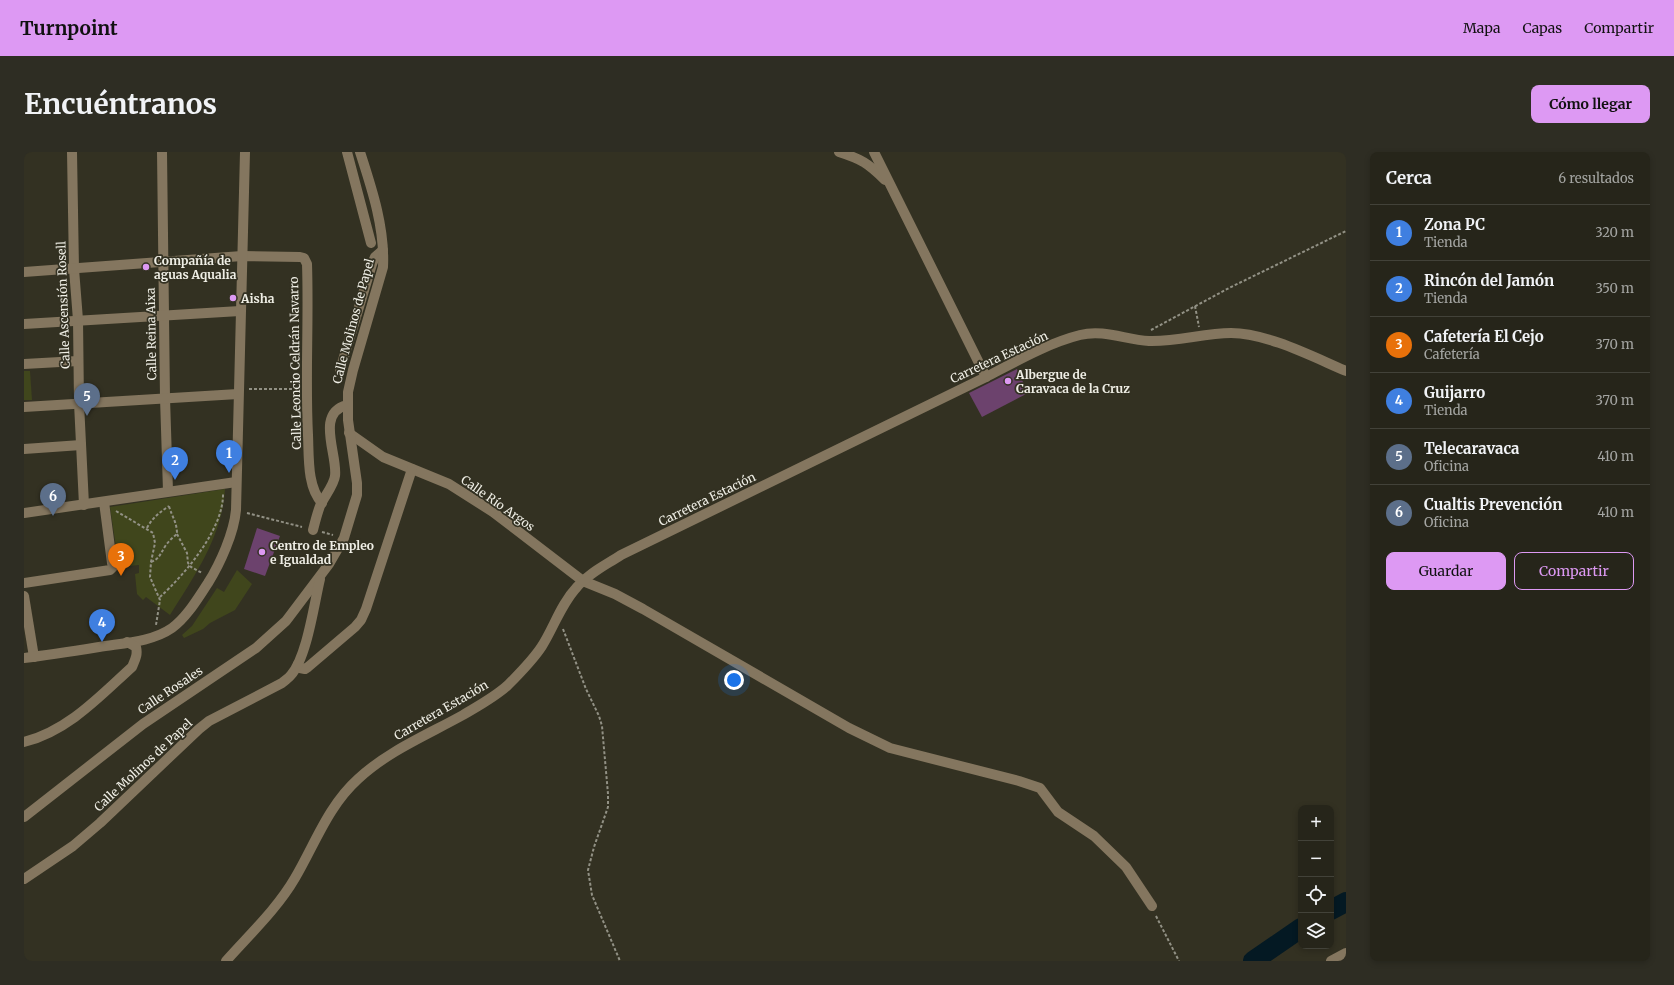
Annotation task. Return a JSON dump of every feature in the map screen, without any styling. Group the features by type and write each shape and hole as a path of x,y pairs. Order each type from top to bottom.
{"street":[{"name":"Calle Ascensión Rosell","path":"72,152 74,269 78,320 78,361 84,505"},
{"name":"Calle Reina Aixa","path":"162,152 165,398 170,491"},
{"path":"24,596 29,658 127,642 154,637 173,628 211,578 220,561 235,519 236,510 244,152"},
{"path":"346,152 371,243"},
{"name":"Calle Molinos de Papel","path":"24,878 73,846 100,823 209,721 282,683 291,675 298,664 303,651 320,576 329,564 344,538 357,495 357,483 349,433 347,405 351,376 383,267 380,221 360,152"},
{"path":"838,152 861,159 892,187"},
{"path":"874,152 986,377"},
{"path":"340,370 372,264 375,257 383,250"},
{"path":"24,272 242,256"},
{"name":"Calle Leoncio Celdrán Navarro","path":"242,256 300,257 306,261 306,389 311,473 316,495 322,503"},
{"path":"24,324 165,314 240,311"},
{"name":"Carretera Estación","path":"226,961 277,904 295,879 337,801 357,779 379,761 482,704 507,686 528,664 541,647 565,603 583,581 621,555 1032,355 1081,335 1108,333 1150,341 1231,333 1258,336 1346,371"},
{"path":"24,364 78,361"},
{"path":"24,406 165,398 238,391"},
{"path":"313,530 322,503 335,477 330,442 330,422 337,410 347,405"},
{"name":"Calle Río Argos","path":"349,433 383,456 449,484 477,502 583,581 615,594 643,609 849,728 890,748 1019,781 1040,788 1058,812 1094,836 1126,867 1152,906"},
{"path":"24,449 81,445"},
{"path":"298,664 300,668 305,669 308,667 355,627 361,620 366,609 412,469"},
{"path":"24,514 236,482"},
{"path":"24,583 110,570 113,567 104,502"},
{"name":"Calle Rosales","path":"24,817 143,724 256,648 286,621 320,576"},
{"path":"24,742 48,733 65,724 90,705 132,667 136,659 136,647 127,642"},
{"path":"1331,961 1346,953"}],"path":[{"path":"1134,339 1195,306 1346,231"},
{"path":"1195,306 1201,336"},
{"path":"238,391 306,389"},
{"path":"160,597 173,586 190,565 217,525 222,511 223,484"},
{"path":"170,491 169,506 177,524 177,534 187,553 190,565 211,578"},
{"path":"104,502 123,516 147,528 153,533 155,543 150,577 160,597 154,637"},
{"path":"147,528 149,522 156,515 169,506"},
{"path":"236,510 344,538"},
{"path":"151,562 155,561 162,554 164,547 177,534"},
{"path":"560,612 569,645 602,726 608,807 594,847 588,870 592,895 620,961"},
{"path":"1152,906 1179,961"}],"green space":[{"path":"24,371 30,371 32,400 24,400"},
{"path":"225,489 223,507 213,539 198,570 170,615 146,597 143,600 137,594 135,574 139,573 139,565 119,567 110,507"},
{"path":"237,570 252,584 235,610 210,623 203,629 184,638 182,635 192,626 217,588 224,592"}],"building":[{"name":"Albergue de Caravaca de la Cruz","path":"1017,369 1028,393 982,417 969,393"},
{"name":"Centro de Empleo e Igualdad","path":"257,528 280,536 265,576 244,569"}],"waterway":[{"path":"1334,908 1346,902"},
{"path":"1253,961 1298,930"}],"place":[{"name":"Compañía de aguas Aqualia","path":"146,267"},
{"name":"Aisha","path":"233,298"},
{"name":"Albergue de Caravaca de la Cruz","path":"1008,381"},
{"name":"Telecaravaca","path":"87,416"},
{"name":"Zona PC","path":"229,473"},
{"name":"Rincón del Jamón","path":"175,480"},
{"name":"Cualtis Prevención","path":"53,516"},
{"name":"Centro de Empleo e Igualdad","path":"262,552"},
{"name":"Cafetería El Cejo","path":"121,576"},
{"name":"Guijarro","path":"102,642"}]}
